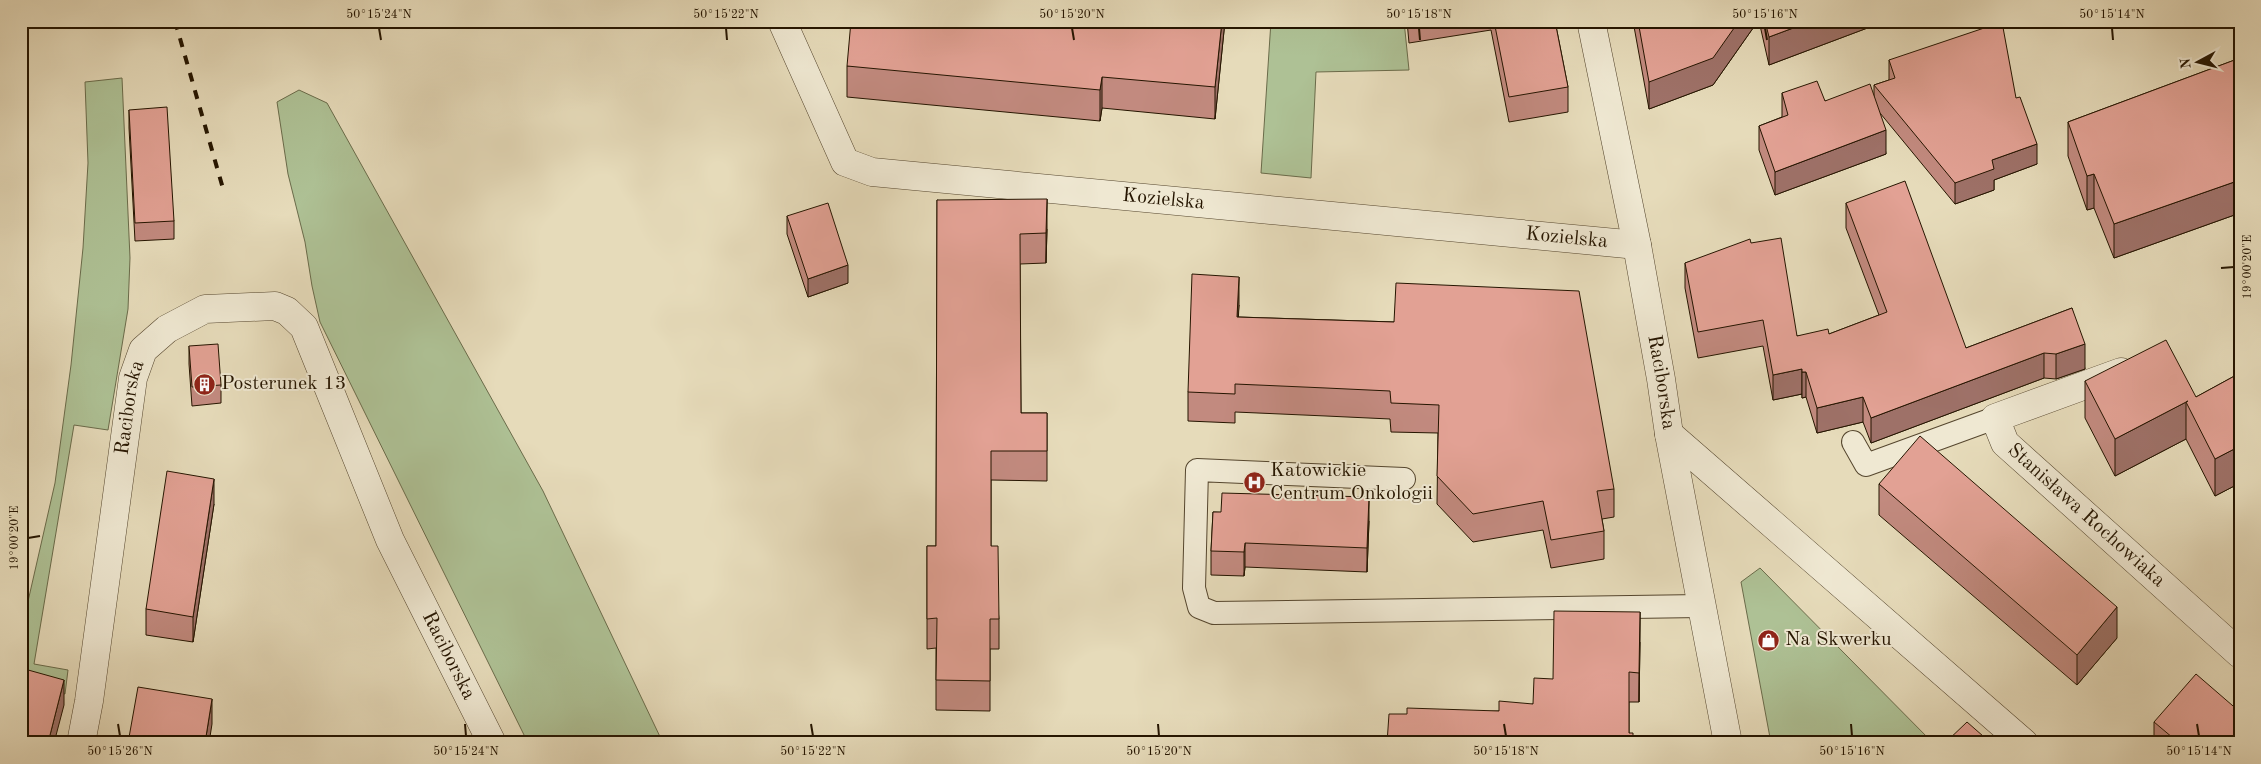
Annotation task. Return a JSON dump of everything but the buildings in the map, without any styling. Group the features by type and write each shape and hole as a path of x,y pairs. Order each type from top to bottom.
{"street":[{"name":"Kozielska","path":"782,21 845,162 872,172 1637,245"},
{"name":"Raciborska","path":"1591,21 1637,245 1662,379 1669,434 1728,743"},
{"name":"Raciborska","path":"81,743 89,701 133,378 143,350 167,329 205,309 262,305 275,306 287,311 304,327 390,540 492,743"},
{"name":"Stanisława Rochowiaka","path":"2146,363 1995,418 2005,443 2240,654"},
{"path":"1669,434 2024,743"}],"lane":[{"path":"1853,442 1866,465 1995,418"},
{"path":"1404,479 1197,470 1194,588 1199,607 1214,613 1701,606"}],"green space":[{"path":"1271,21 1404,21 1409,70 1316,72 1311,178 1261,173"},
{"path":"122,78 130,258 128,309 108,430 74,425 34,664 68,670 65,694 21,684 21,632 55,483 71,365 83,248 88,163 85,82"},
{"path":"299,90 327,103 543,491 663,743 528,743 320,322 305,242 288,174 277,102"},
{"path":"1760,568 1933,743 1771,743 1741,582"}],"railway":[{"path":"175,21 224,192"}],"place":[{"name":"Posterunek 13","path":"205,384"},
{"name":"Katowickie Centrum Onkologii","path":"1254,482"},
{"name":"Na Skwerku","path":"1769,640"}]}
